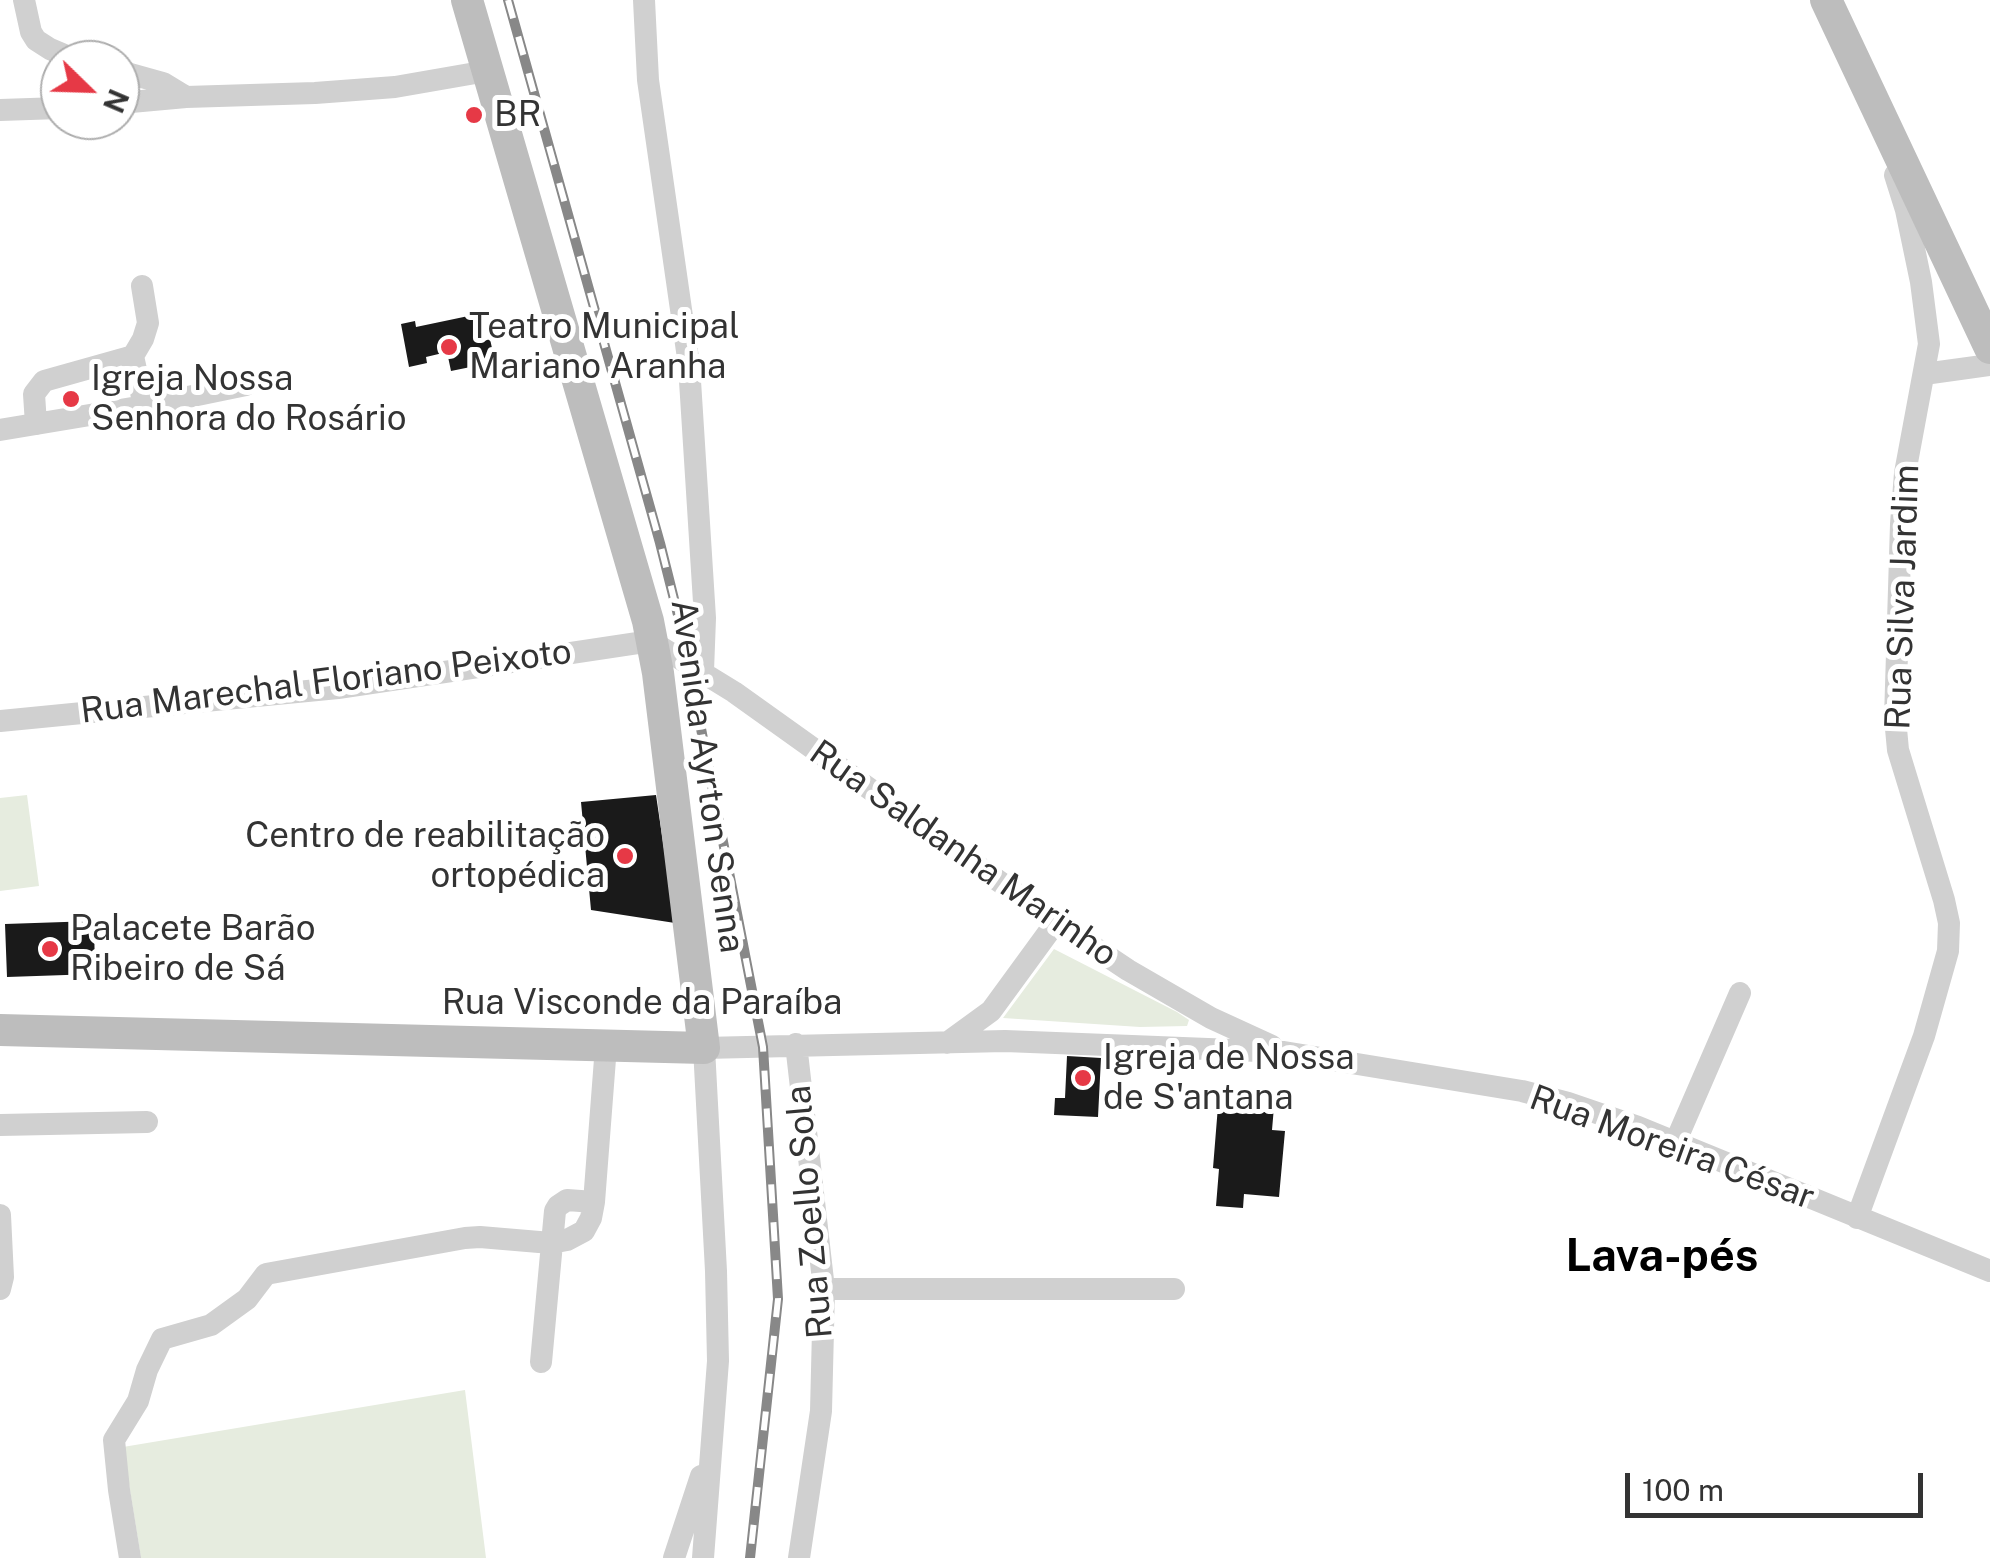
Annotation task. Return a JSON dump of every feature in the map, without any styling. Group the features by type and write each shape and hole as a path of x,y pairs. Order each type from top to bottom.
{"main road":[{"name":"Avenida Ayrton Senna","path":"467,0 648,621 658,673 704,1048"},
{"path":"1826,0 1990,348"},
{"name":"Rua Visconde da Paraíba","path":"0,1030 704,1048"}],"street":[{"path":"24,0 31,32 40,43"},
{"path":"644,0 648,80 689,365 704,671"},
{"path":"140,101 395,87 487,71"},
{"path":"140,77 162,83 186,97"},
{"name":"Rua Silva Jardim","path":"1857,1218 1924,1036 1948,951 1944,900 1898,750 1895,718 1905,473 1929,344 1906,210 1865,86"},
{"path":"0,110 40,109"},
{"path":"142,286 148,322 134,356 144,406"},
{"path":"36,424 34,394 44,381 134,356"},
{"path":"1924,374 1990,365"},
{"path":"0,430 246,385"},
{"name":"Rua Saldanha Marinho","path":"651,641 704,671 1056,922 1177,1000 1284,1052"},
{"name":"Rua Marechal Floriano Peixoto","path":"0,721 338,688 651,641"},
{"path":"947,1043 990,1011 1056,922"},
{"path":"1675,1143 1740,993"},
{"path":"990,1011 996,1031 1005,1041"},
{"name":"Rua Visconde da Paraíba","path":"704,1048 1005,1041 1284,1052"},
{"name":"Rua Zoello Sola","path":"796,1044 824,1289 820,1411 799,1558"},
{"path":"130,1558 114,1440 138,1401 146,1370 162,1339 211,1325 247,1299 266,1274 465,1238 551,1243 584,1231 594,1202 606,1046"},
{"path":"704,1048 718,1343 704,1558"},
{"name":"Rua Moreira César","path":"1284,1052 1522,1091 1602,1114 1990,1271"},
{"path":"0,1126 147,1122"},
{"path":"541,1362 554,1217 558,1206 566,1200 594,1202"},
{"path":"0,1215 0,1289"},
{"path":"824,1289 1174,1289"},
{"path":"674,1558 713,1441"}],"shaded area":[{"path":"27,795 39,886 0,891 0,798"},
{"path":"1054,949 1177,1012 1189,1020 1187,1026 1140,1027 1003,1018"},
{"path":"465,1390 486,1558 141,1558 123,1447"}],"building":[{"name":"Teatro Municipal Mariano Aranha","path":"478,314 484,341 490,339 495,362 451,371 447,352 426,357 427,363 409,367 401,324 415,321 416,327"},
{"name":"Centro de reabilitação ortopédica","path":"656,795 675,923 591,910 581,802"},
{"name":"Palacete Barão Ribeiro de Sá","path":"94,921 95,974 7,977 5,924"},
{"name":"Igreja de Nossa de S'antana","path":"1067,1056 1101,1058 1098,1117 1054,1115 1055,1098 1065,1098"},
{"path":"1255,1094 1275,1095 1272,1130 1285,1131 1279,1197 1244,1194 1243,1208 1216,1206 1219,1169 1213,1168 1218,1106 1254,1109"}],"railway":[{"path":"508,0 682,631 763,1047 778,1299 750,1558"}],"place":[{"name":"BR","path":"474,115"},
{"name":"Teatro Municipal Mariano Aranha","path":"449,347"},
{"name":"Igreja Nossa Senhora do Rosário","path":"71,399"},
{"name":"Centro de reabilitação ortopédica","path":"625,856"},
{"name":"Palacete Barão Ribeiro de Sá","path":"50,949"},
{"name":"Igreja de Nossa de S'antana","path":"1083,1078"}],"district":[{"name":"Lava-pés","path":"1662,1257"}]}
